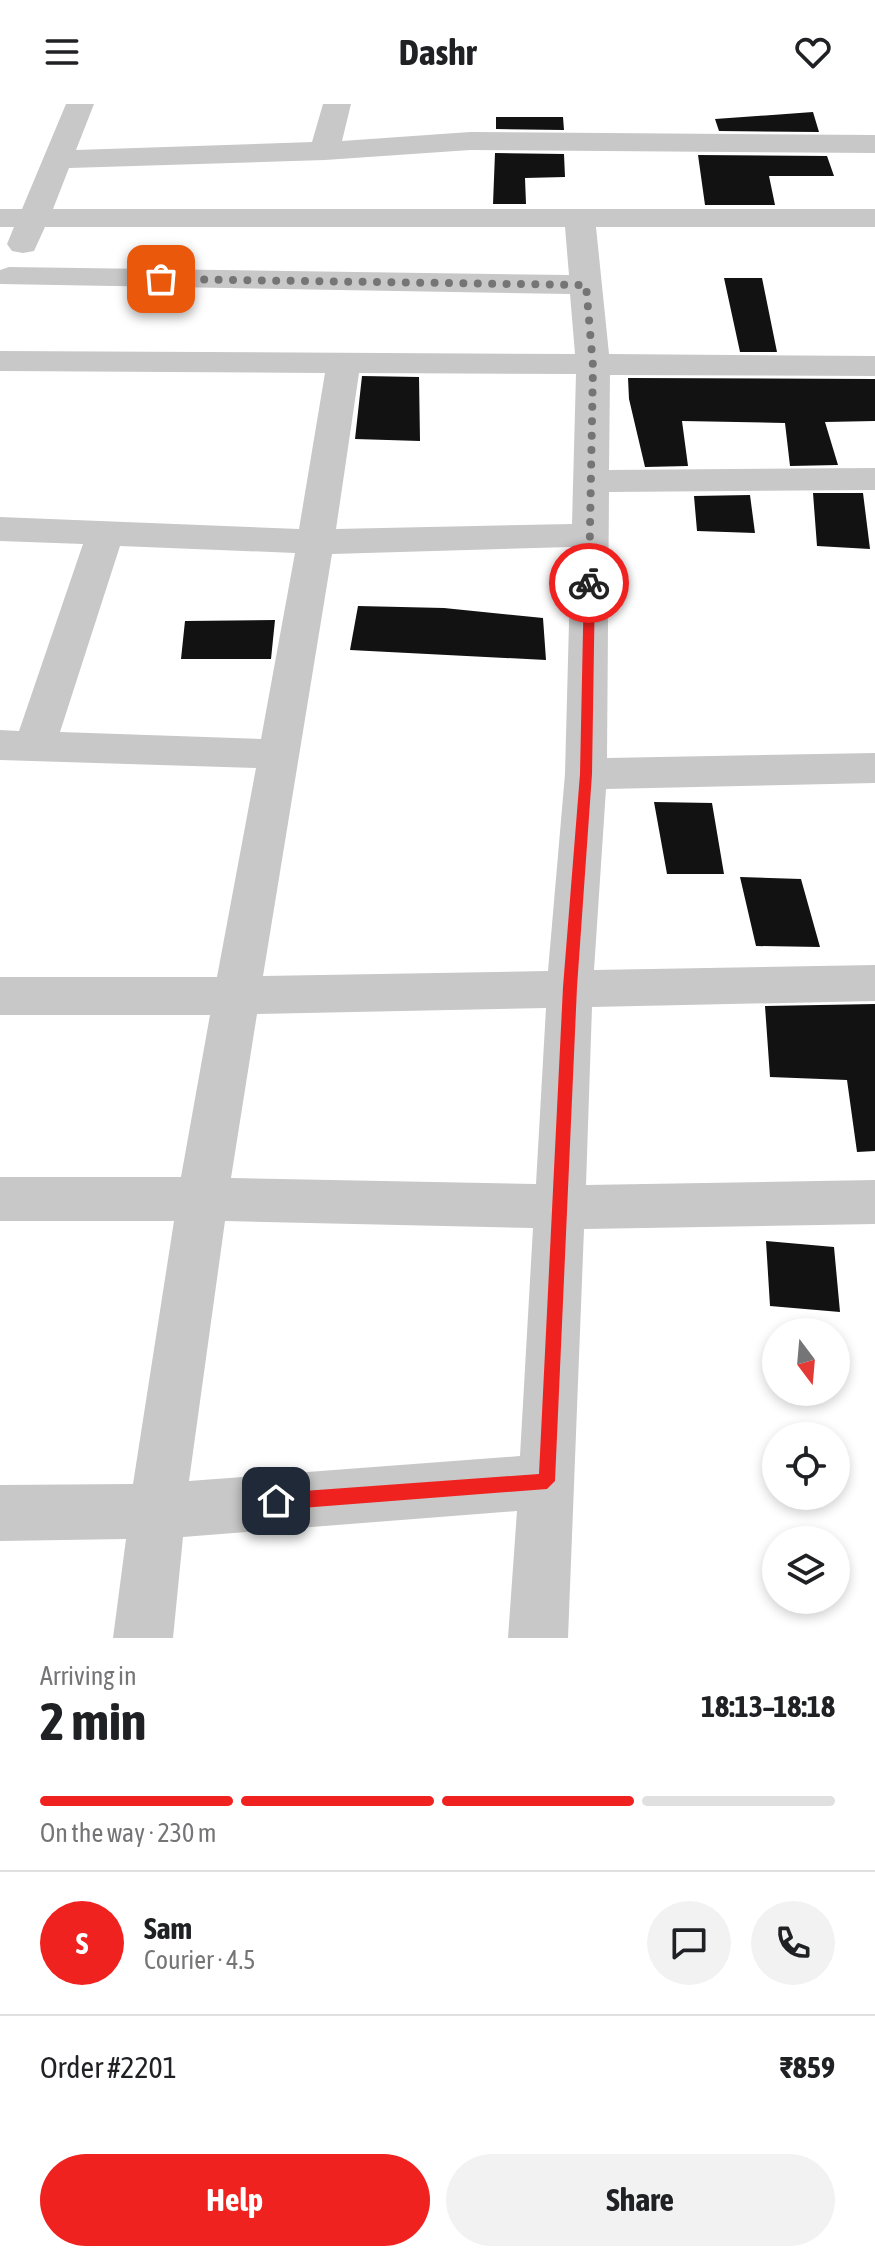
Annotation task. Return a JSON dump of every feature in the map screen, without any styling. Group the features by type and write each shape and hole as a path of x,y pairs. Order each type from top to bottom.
{"street":[{"path":"80,104 60,159 4,287 586,285"},
{"path":"325,151 337,104"},
{"path":"60,159 325,151 470,141 875,144"},
{"path":"0,218 875,218"},
{"path":"538,1638 570,987 586,774 593,366 580,219"},
{"path":"0,361 875,366"},
{"path":"143,1638 156,1510 203,1199 317,542 344,363"},
{"path":"591,481 875,479"},
{"path":"0,529 317,542 590,535"},
{"path":"105,533 18,745 280,754"},
{"path":"586,774 875,768"},
{"path":"0,996 237,996 875,983"},
{"path":"0,1199 203,1199 561,1207 875,1202"},
{"path":"0,1513 87,1514 156,1510 547,1481"}],"building":[{"path":"813,112 819,132 719,131 715,119"},
{"path":"496,117 563,117 564,130 496,129"},
{"path":"495,153 564,154 565,177 525,178 526,204 493,204"},
{"path":"698,155 827,156 834,176 769,176 775,205 705,205"},
{"path":"724,278 762,278 777,352 740,352"},
{"path":"362,376 419,377 420,441 355,439"},
{"path":"628,378 875,379 875,421 825,422 838,465 790,466 785,423 682,421 688,466 645,467 629,399"},
{"path":"813,493 863,493 870,549 817,546"},
{"path":"750,495 755,533 697,531 694,496"},
{"path":"358,606 444,608 543,618 546,660 350,650"},
{"path":"275,620 271,659 181,659 185,621"},
{"path":"654,802 712,803 724,874 667,874"},
{"path":"740,877 801,879 820,947 756,946"},
{"path":"875,1004 875,1151 857,1152 847,1080 770,1077 765,1006"},
{"path":"766,1241 834,1247 840,1312 770,1306"}],"way so far":[{"path":"161,279 586,285 593,366 589,583"}],"route":[{"path":"276,1501 547,1481 570,987 586,774 589,583"}]}
